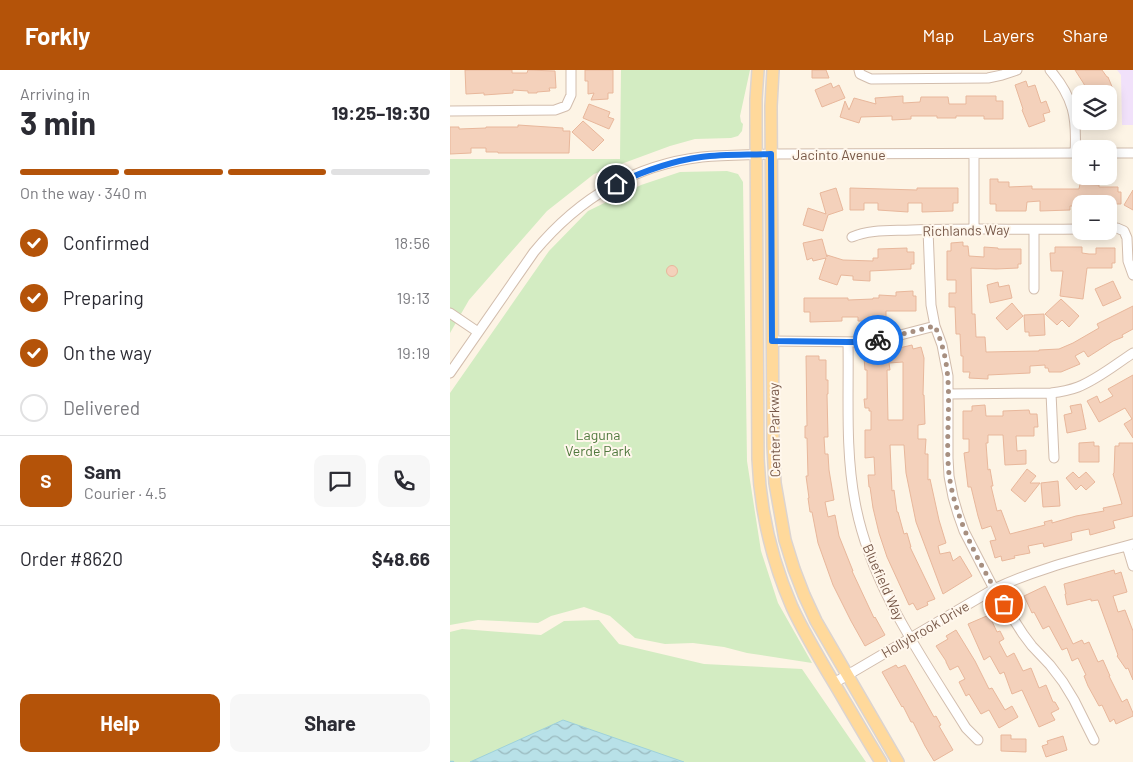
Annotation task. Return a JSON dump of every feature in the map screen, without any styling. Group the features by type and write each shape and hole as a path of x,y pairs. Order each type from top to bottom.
{"main road":[{"name":"Center Parkway","path":"758,70 756,155 758,459 760,491 773,554 792,606 808,638 881,762"},
{"name":"Center Parkway","path":"773,70 771,106 773,446 775,483 785,540 794,569 816,621 898,762"}],"street":[{"path":"450,111 556,110 566,106 571,95 571,70"},
{"path":"859,70 860,74 871,79 988,78 1017,70"},
{"path":"1050,70 1068,96 1073,110 1077,140"},
{"name":"Jacinto Avenue","path":"450,372 534,252 563,220 594,196 640,173 660,166 703,157 771,154 1072,153"},
{"path":"1117,153 1133,153"},
{"path":"974,154 974,229"},
{"path":"1117,228 1124,231 1127,238 1128,261 1133,275"},
{"name":"Richlands Way","path":"852,237 869,232 974,229 1072,229"},
{"path":"928,230 931,305 935,326 946,361 948,376 949,476 953,497 964,531 994,589 1023,634 1063,682 1094,740"},
{"path":"1034,230 1034,289"},
{"path":"450,313 478,332"},
{"path":"772,341 868,342 935,326"},
{"name":"Bluefield Way","path":"848,342 851,479 862,533 884,589 910,638 966,728 978,740"},
{"path":"948,394 1051,393 1064,391 1093,380 1133,353"},
{"path":"1051,393 1054,458"},
{"path":"1130,545 1133,566"},
{"name":"Hollybrook Drive","path":"834,683 994,589 1037,571 1130,545"}],"shaded area":[{"path":"1117,70 1133,70 1133,125 1122,125 1121,75"}],"green space":[{"path":"621,70 750,70 740,116 743,124 742,131 738,136 731,138 695,139 670,146 594,174 547,211 469,300 450,333 450,159 620,159"},
{"name":"Laguna Verde Park","path":"727,171 738,174 743,182 747,461 761,551 778,603 812,663 747,653 724,647 693,643 665,644 635,638 610,616 584,607 551,616 538,623 478,620 450,625 450,393 549,251 588,211 641,185 680,172"},
{"path":"599,620 619,644 704,664 802,669 866,762 450,762 450,632 462,629 541,635 564,621"}],"water":[{"path":"563,720 684,762 470,762"}],"building":[{"path":"465,70 512,70 512,73 527,73 528,70 555,71 556,88 549,88 550,91 537,93 513,90 513,93 466,94"},
{"path":"585,70 613,70 613,93 608,93 608,99 591,100 594,93 588,94 588,81 585,81"},
{"path":"812,70 826,70 829,78 812,78"},
{"path":"1075,70 1102,70 1111,85 1084,85"},
{"path":"1026,81 1028,87 1035,85 1041,103 1046,101 1050,112 1043,114 1045,121 1029,127 1015,85"},
{"path":"831,83 833,88 839,85 845,98 822,107 815,90"},
{"path":"903,96 903,103 920,102 921,97 948,97 949,104 966,104 966,96 996,96 996,101 1003,101 1003,119 984,119 984,116 937,118 937,116 911,116 911,119 892,120 892,116 861,117 859,123 840,117 845,101 849,110 854,98 876,104 875,98"},
{"path":"589,104 610,112 608,117 614,119 609,129 583,118"},
{"path":"583,121 604,140 593,151 572,132"},
{"path":"518,125 563,128 563,131 570,131 569,153 498,153 486,152 486,148 471,148 471,153 450,154 450,127 459,127 459,129 518,127"},
{"path":"990,179 998,179 998,182 1009,182 1009,187 1032,186 1032,189 1079,189 1080,185 1099,185 1099,187 1118,187 1118,192 1121,192 1121,204 1117,204 1117,195 1072,195 1070,210 1040,211 1040,201 1027,202 1026,211 996,211 996,204 990,204"},
{"path":"836,188 843,210 828,215 823,231 803,225 808,208 826,214 820,193"},
{"path":"850,188 917,190 917,188 958,188 958,203 953,203 953,211 922,212 922,203 908,203 908,212 878,210 878,203 864,203 864,210 850,210"},
{"path":"1133,190 1133,210 1124,205"},
{"path":"822,239 827,257 827,255 843,260 873,261 873,258 878,258 878,249 907,248 907,252 914,252 914,264 911,264 911,269 870,271 870,281 853,280 853,276 841,275 837,285 819,279 826,258 813,261 812,258 807,260 803,243"},
{"path":"963,242 963,246 968,246 969,256 984,257 984,247 1021,249 1021,264 1018,264 1018,268 971,268 972,314 975,314 976,337 985,337 986,352 1059,349 1099,328 1097,324 1133,306 1133,329 1122,335 1123,337 1088,357 1084,351 1075,356 1080,364 1061,372 1049,372 1045,365 1030,366 1030,373 988,375 988,379 969,378 970,372 963,372 960,334 956,334 955,307 949,307 949,293 956,293 956,280 947,280 947,251 951,251 951,243"},
{"path":"1055,247 1082,247 1082,253 1089,254 1096,254 1096,248 1115,248 1115,263 1112,263 1112,268 1087,268 1083,299 1060,296 1063,271 1051,271 1050,253 1055,253"},
{"path":"672,265 678,271 672,277 666,271"},
{"path":"1113,281 1121,298 1103,306 1095,289"},
{"path":"998,282 999,287 1009,285 1012,298 990,303 987,285"},
{"path":"913,291 913,296 916,296 916,311 886,311 886,318 871,317 871,321 858,321 858,317 842,317 842,321 810,322 810,312 804,312 804,298 873,299 879,298 879,295 896,296 896,292"},
{"path":"1061,299 1079,316 1069,327 1062,320 1057,325 1045,314"},
{"path":"1012,303 1023,316 1007,330 996,318"},
{"path":"1044,314 1045,335 1029,336 1029,332 1025,332 1024,315"},
{"path":"912,345 913,349 921,347 924,358 923,395 925,424 918,425 918,439 926,439 925,454 928,454 928,480 930,479 946,543 938,546 940,554 950,552 953,561 960,556 972,576 943,594 916,522 906,473 904,445 890,445 892,491 894,490 897,512 904,534 907,533 910,547 935,599 927,602 928,605 917,610 913,603 909,605 887,557 879,533 869,487 868,475 875,475 874,457 865,458 865,430 871,430 871,411 869,411 869,408 865,408 864,399 867,399 867,370 865,370 864,358 874,358 873,353 900,352 899,348","holes":["903,362 903,420 888,420 887,370 890,370 889,363"]},
{"path":"806,356 819,356 819,360 826,360 828,437 824,437 825,454 828,454 834,500 825,502 828,517 835,515 839,536 852,571 874,618 885,635 865,646 833,585 818,543 812,512 810,512 806,476 808,476 807,438 805,438 805,426 807,426"},
{"path":"1133,375 1133,438 1124,424 1132,419 1125,408 1099,422 1087,401 1097,396 1100,403 1113,396 1108,389"},
{"path":"1081,404 1086,429 1067,433 1064,415 1072,413 1070,406"},
{"path":"985,405 986,416 1003,416 1003,411 1029,410 1030,414 1037,414 1038,427 1034,427 1034,436 1016,436 1017,451 1026,450 1026,464 1005,465 1003,435 988,435 988,443 986,443 988,470 990,469 993,486 991,486 997,511 1001,510 1010,534 1045,525 1044,522 1052,520 1052,523 1104,511 1103,508 1122,504 1113,474 1115,446 1119,446 1119,443 1133,443 1133,516 1113,521 1115,528 1090,535 1089,529 1071,533 1072,540 1044,547 1043,543 1028,546 1030,553 1014,556 1015,558 1002,561 1001,556 995,558 990,541 996,540 991,526 982,529 971,487 968,487 964,453 969,452 969,439 963,439 963,411 972,411 972,406"},
{"path":"1094,442 1094,446 1099,446 1099,462 1079,462 1079,443"},
{"path":"1027,469 1036,476 1030,483 1040,483 1025,502 1011,490"},
{"path":"1073,472 1079,478 1086,472 1095,482 1086,490 1081,485 1076,490 1066,478"},
{"path":"1058,481 1060,506 1043,507 1041,483"},
{"path":"1114,570 1115,574 1121,572 1127,592 1113,596 1118,612 1125,610 1133,631 1133,680 1128,668 1126,669 1117,656 1098,600 1091,601 1091,599 1067,605 1065,594 1064,584"},
{"path":"1045,586 1073,644 1082,640 1084,644 1089,642 1098,662 1103,660 1122,702 1127,699 1133,716 1116,724 1114,719 1110,722 1102,705 1099,706 1088,686 1084,676 1086,675 1078,658 1072,661 1067,648 1062,650 1049,626 1043,629 1034,612 1032,613 1024,596"},
{"path":"989,615 997,632 1000,631 1004,639 999,642 1007,657 1014,653 1023,671 1031,668 1039,688 1046,685 1053,702 1055,702 1059,709 1051,713 1055,720 1039,727 1022,690 1012,694 1004,672 1000,674 990,656 984,660 968,624"},
{"path":"956,630 989,689 992,688 1005,710 1012,706 1018,717 999,728 989,710 981,714 969,694 966,696 959,682 965,679 958,666 950,670 936,646 948,639 946,636"},
{"path":"896,665 898,668 905,665 934,717 936,716 941,725 939,726 953,750 934,761 913,722 911,722 882,672"},
{"path":"1001,735 1011,735 1011,739 1026,739 1026,752 1001,751"},
{"path":"1063,736 1067,750 1046,757 1042,746 1048,744 1047,741"}],"way so far":[{"path":"878,340 935,326 942,345 948,376 948,458 953,497 964,531 994,589 1004,604"}],"route":[{"path":"616,184 640,173 681,161 703,157 771,154 772,341 868,342 878,340"}]}
